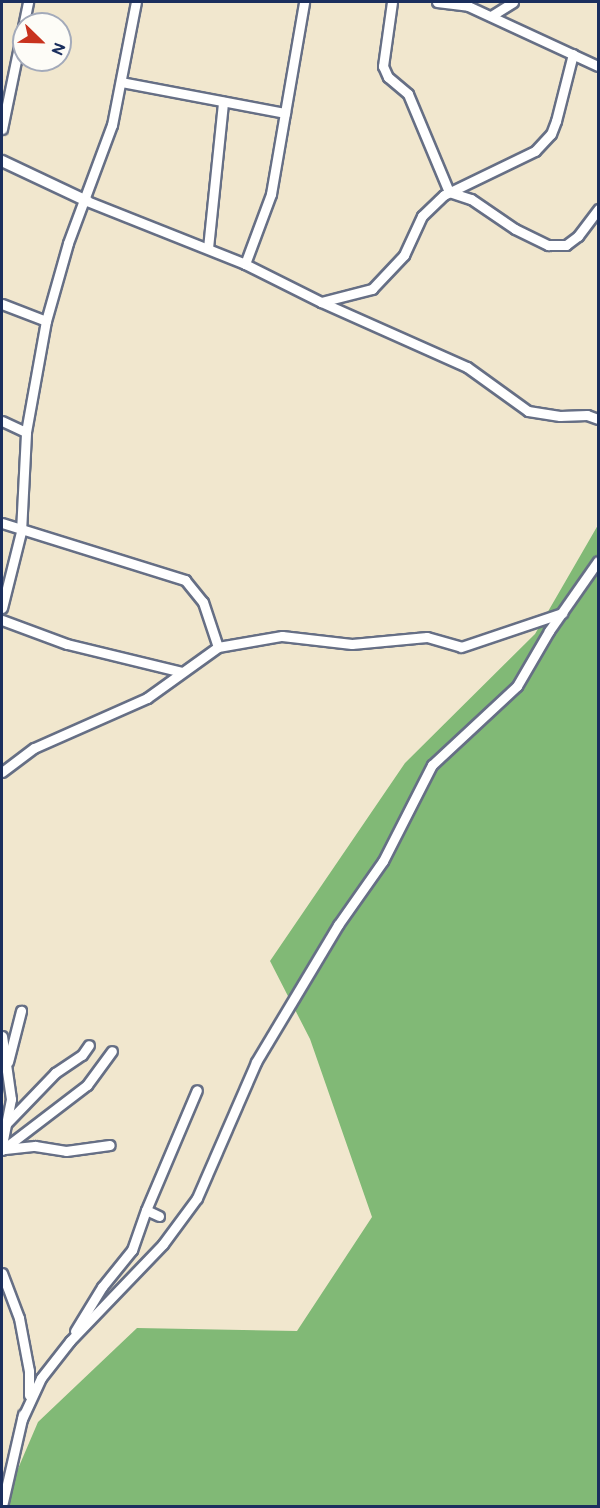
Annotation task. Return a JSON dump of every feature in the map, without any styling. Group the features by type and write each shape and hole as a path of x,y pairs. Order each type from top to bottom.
{"street":[{"path":"2,129 28,2"},
{"path":"2,608 21,532 26,432 46,321 68,243 87,201 112,125 136,2"},
{"path":"245,264 270,194 304,2"},
{"path":"392,2 383,66 388,77 408,94 449,192 471,199 515,229 548,245 566,245 578,236 598,209"},
{"path":"437,2 469,4 598,66"},
{"path":"491,16 513,2"},
{"path":"321,302 372,289 404,255 422,216 449,192 535,151 551,134 573,54"},
{"path":"121,82 285,113"},
{"path":"208,248 223,102"},
{"path":"2,161 87,201 245,264 321,302 467,367 528,411 560,416 587,415 598,419"},
{"path":"2,304 46,321"},
{"path":"2,421 26,432"},
{"path":"2,523 21,532 185,580 203,602 218,647"},
{"path":"22,1419 41,1378 70,1341 163,1244 196,1198 256,1062 338,925 383,861 420,782 447,747 517,686 562,613 598,561"},
{"path":"2,772 34,748 147,698 218,647 282,636 352,644 427,637 461,647 562,613"},
{"path":"2,620 67,644 182,672"},
{"path":"5,1069 21,1011"},
{"path":"2,1036 11,1099 2,1148"},
{"path":"6,1124 55,1072 82,1055 89,1045"},
{"path":"2,1148 87,1085 112,1051"},
{"path":"70,1341 102,1287 136,1244 146,1210 197,1090"},
{"path":"2,1148 34,1146 66,1151 110,1145"},
{"path":"146,1210 159,1216"},
{"path":"2,1273 19,1318 29,1371 30,1390 2,1506"}],"green space":[{"path":"598,525 598,1506 2,1506 38,1422 137,1328 297,1331 372,1217 310,1039 270,961 405,763 535,634"}]}
